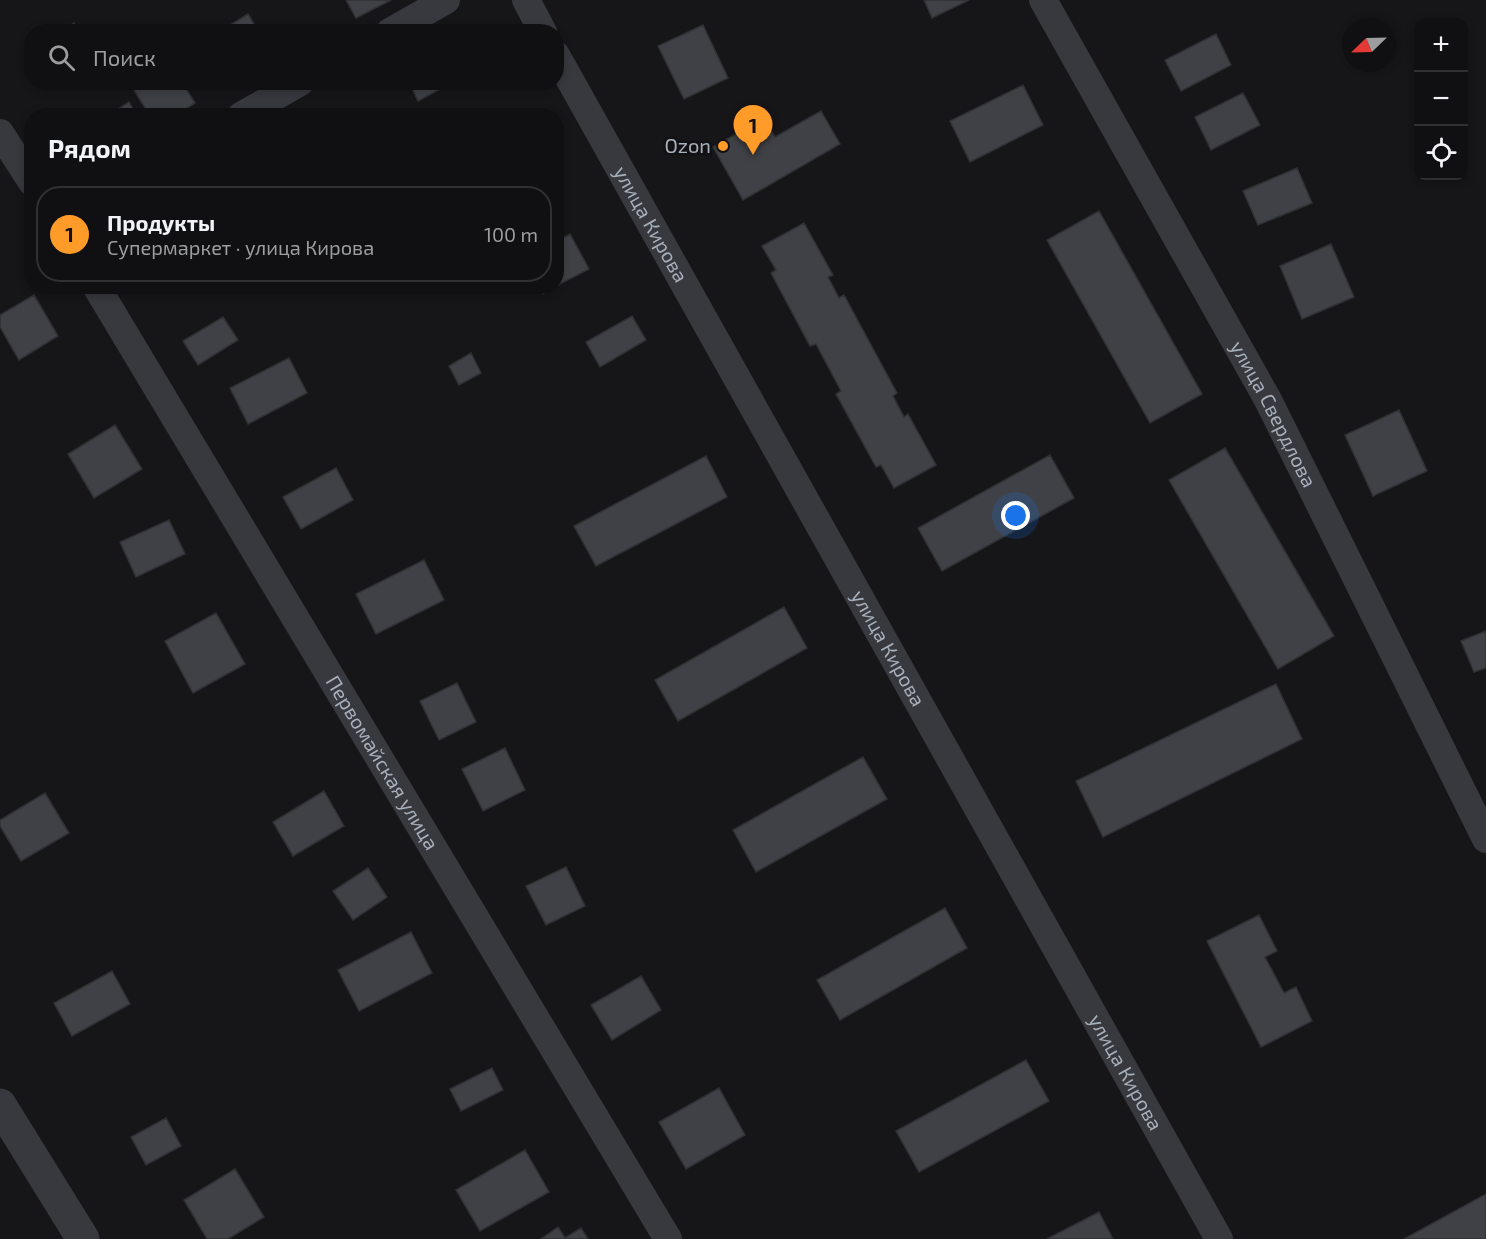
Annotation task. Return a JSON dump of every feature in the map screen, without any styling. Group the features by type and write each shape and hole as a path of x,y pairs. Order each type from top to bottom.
{"street":[{"path":"404,24 446,0"},
{"path":"525,0 538,24"},
{"name":"улица Свердлова","path":"1043,0 1268,400 1486,839"},
{"name":"улица Кирова","path":"564,69 1219,1239"},
{"path":"255,108 286,90"},
{"path":"0,133 24,170"},
{"name":"Первомайская улица","path":"101,294 668,1239"},
{"path":"0,1105 83,1239"}],"building":[{"path":"346,0 391,0 356,18"},
{"path":"924,0 969,0 932,18"},
{"path":"248,14 254,24 232,24"},
{"path":"703,25 728,78 684,99 658,46"},
{"path":"1216,34 1231,65 1181,91 1165,60"},
{"path":"1023,85 1043,125 970,162 950,121"},
{"path":"134,90 187,90 195,103 187,108 145,108"},
{"path":"413,90 438,90 418,101"},
{"path":"1243,93 1260,125 1211,150 1195,117"},
{"path":"129,102 132,108 120,108"},
{"path":"821,111 840,144 743,200 713,147 764,118 775,137"},
{"path":"1297,168 1312,203 1258,225 1243,191"},
{"path":"1099,211 1202,394 1150,423 1047,240"},
{"path":"804,223 833,275 828,277 839,298 844,295 897,393 893,396 904,417 908,414 936,465 894,488 881,465 876,467 836,394 841,391 816,344 810,346 771,273 776,270 762,246"},
{"path":"570,234 589,269 564,282 564,237"},
{"path":"1331,244 1354,297 1302,319 1280,266"},
{"path":"34,295 58,336 19,360 0,327 0,315"},
{"path":"632,316 646,340 600,367 586,342"},
{"path":"223,317 238,340 198,365 183,341"},
{"path":"471,353 481,373 459,385 449,366"},
{"path":"289,358 307,393 248,424 230,388"},
{"path":"1399,410 1427,471 1373,496 1345,435"},
{"path":"115,425 142,469 94,498 68,454"},
{"path":"1225,448 1334,636 1278,669 1169,480"},
{"path":"1050,455 1074,498 942,571 918,528"},
{"path":"706,456 727,497 596,566 574,526"},
{"path":"336,468 353,500 301,529 283,497"},
{"path":"169,520 185,554 136,577 120,542"},
{"path":"424,560 444,600 376,634 356,594"},
{"path":"784,607 807,648 678,721 655,680"},
{"path":"216,613 245,664 193,693 165,641"},
{"path":"1486,631 1486,668 1474,672 1461,641"},
{"path":"457,683 476,722 439,740 420,701"},
{"path":"1276,684 1302,739 1103,837 1076,781"},
{"path":"505,748 525,790 483,811 462,769"},
{"path":"863,757 887,799 756,872 733,830"},
{"path":"324,791 344,826 293,856 273,822"},
{"path":"45,793 69,833 21,861 0,826 0,820"},
{"path":"566,867 585,906 546,925 526,886"},
{"path":"368,868 387,897 353,920 333,891"},
{"path":"945,908 967,948 840,1020 817,980"},
{"path":"1259,915 1277,951 1265,957 1284,993 1296,987 1312,1021 1261,1047 1207,941"},
{"path":"411,932 432,973 359,1011 338,970"},
{"path":"112,971 130,1004 72,1036 54,1003"},
{"path":"641,976 661,1010 612,1040 591,1005"},
{"path":"1026,1060 1049,1101 919,1172 896,1131"},
{"path":"492,1068 503,1090 461,1111 450,1089"},
{"path":"719,1088 745,1135 686,1169 659,1122"},
{"path":"166,1118 181,1146 146,1165 131,1137"},
{"path":"525,1150 549,1192 480,1231 456,1190"},
{"path":"235,1169 264,1217 228,1239 207,1239 184,1200"},
{"path":"1486,1194 1486,1239 1404,1239"},
{"path":"1099,1212 1113,1239 1047,1239"},
{"path":"558,1227 565,1238 581,1228 588,1239 541,1239"}],"place":[{"name":"Ozon","path":"723,146"},
{"name":"Продукты","path":"753,155"}]}
